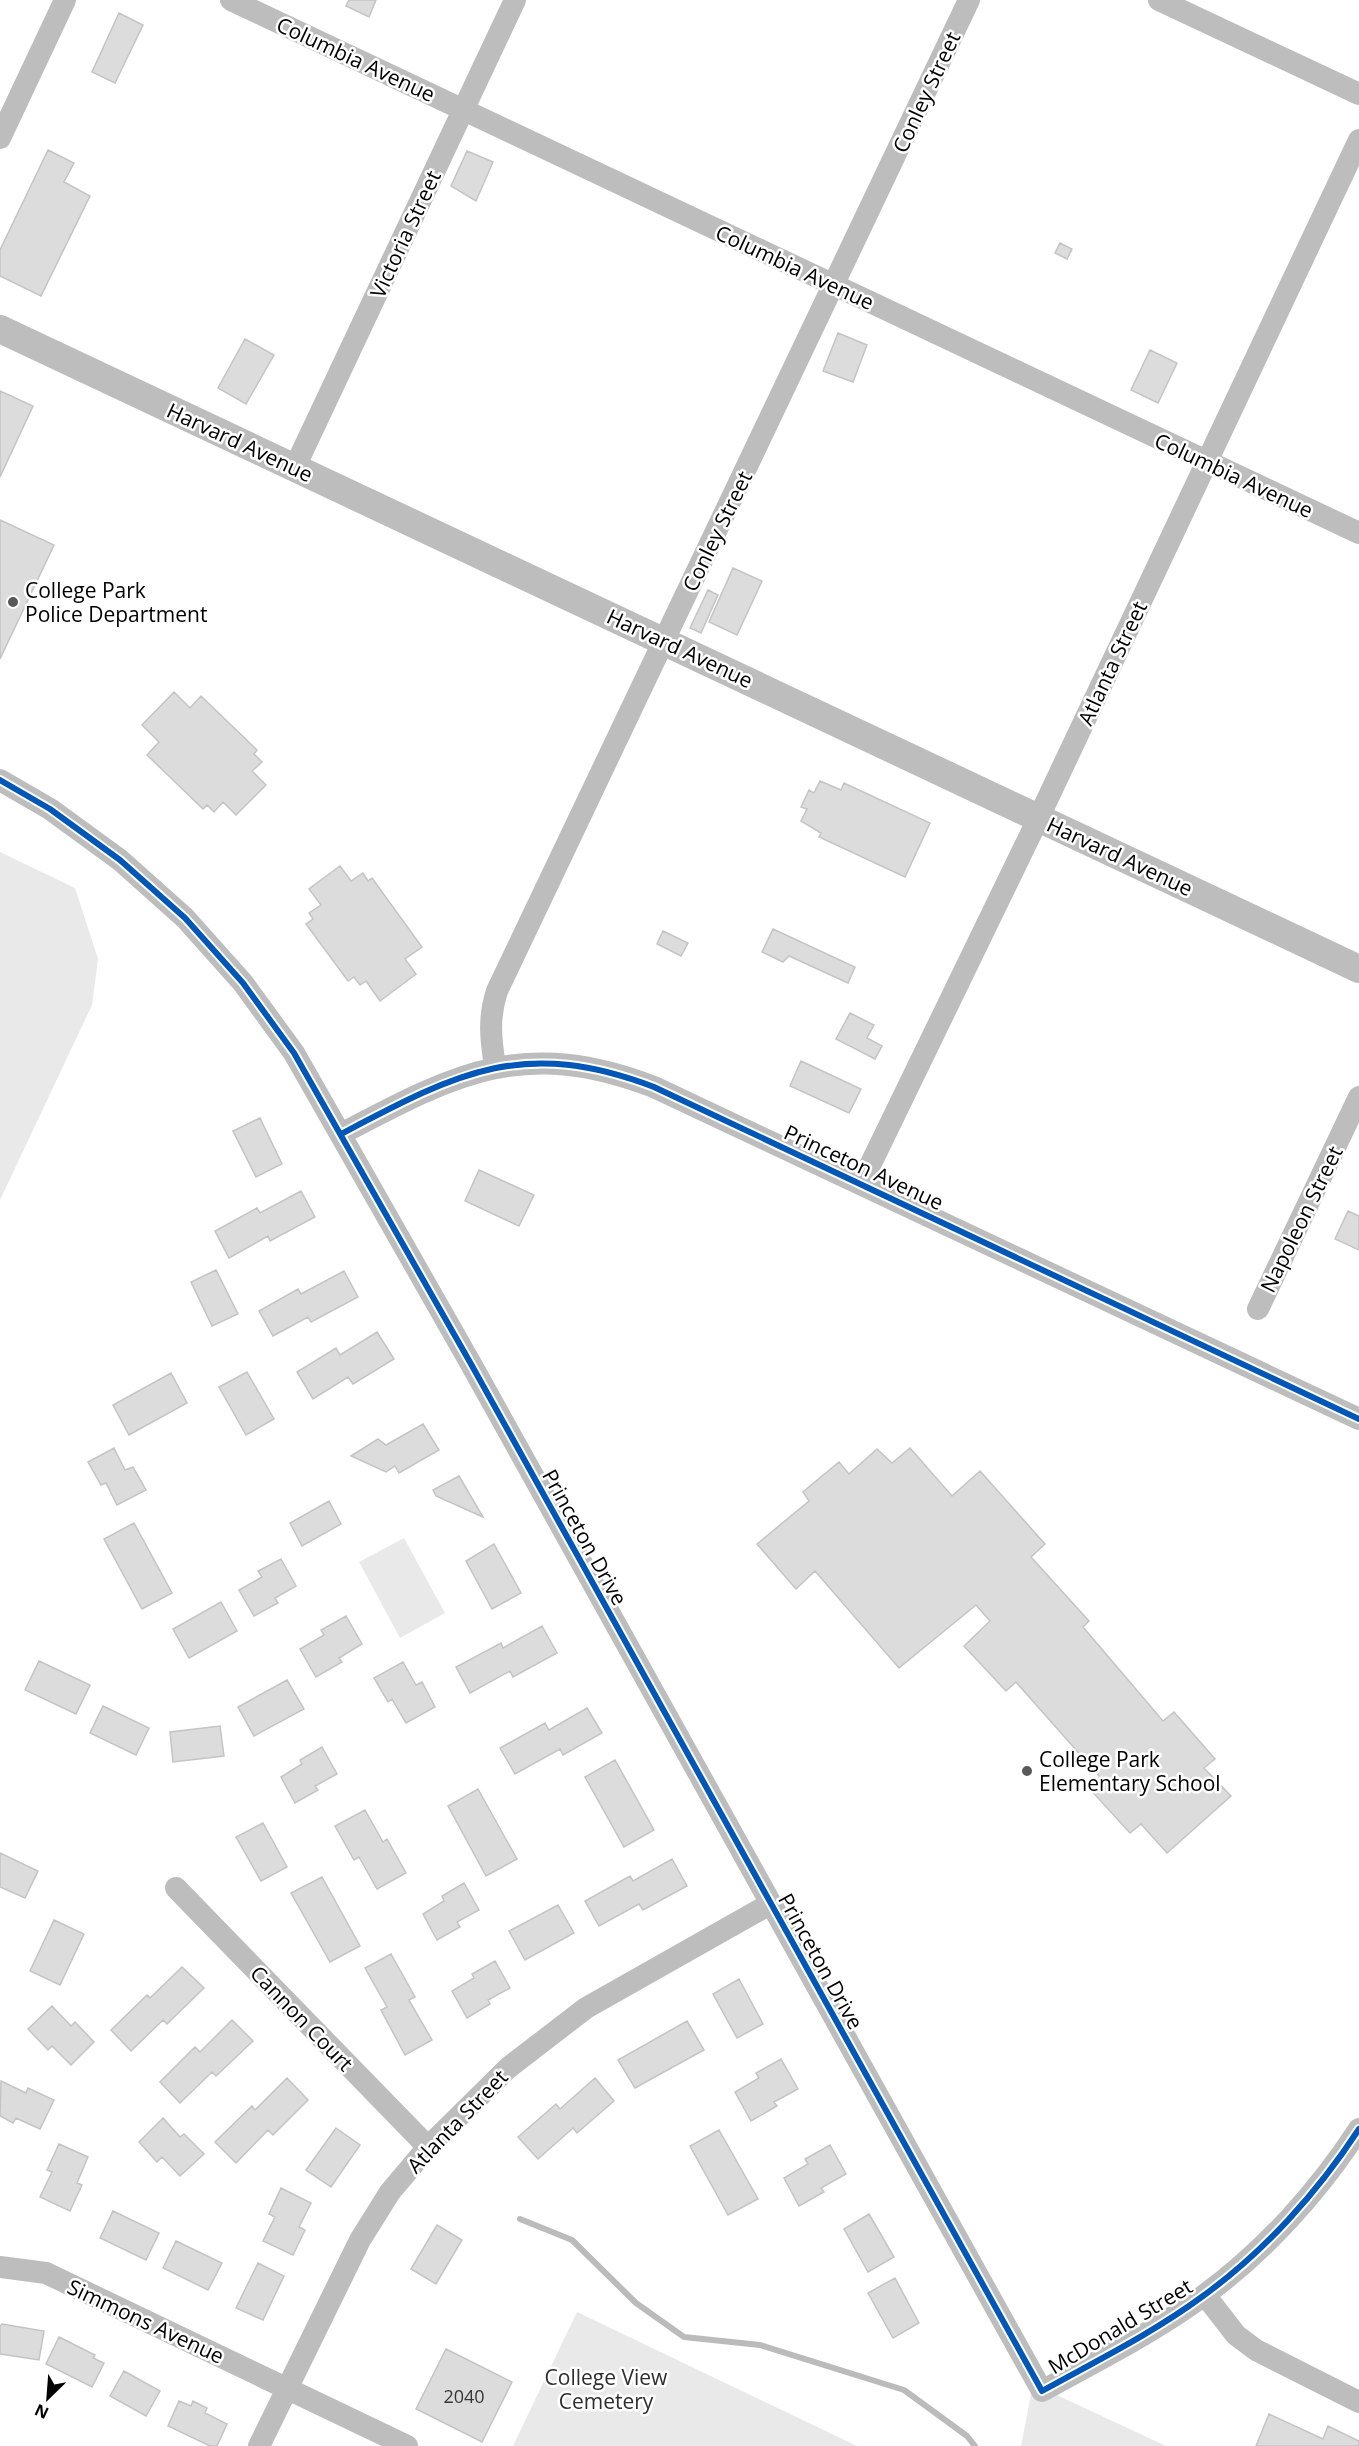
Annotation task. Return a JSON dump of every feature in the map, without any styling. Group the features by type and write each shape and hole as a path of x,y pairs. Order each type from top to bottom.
{"street":[{"path":"0,138 65,0"},
{"name":"Columbia Avenue","path":"231,0 1359,533"},
{"name":"Victoria Street","path":"295,467 516,0"},
{"name":"Conley Street","path":"495,1067 490,1030 491,1011 497,991 969,0"},
{"path":"1159,0 1359,94"},
{"name":"Atlanta Street","path":"861,1184 1039,817 1359,140"},
{"name":"Harvard Avenue","path":"0,329 1359,969"},
{"name":"Princeton Drive","path":"0,780 50,809 120,860 184,918 243,983 294,1053 1042,2391"},
{"name":"Princeton Avenue","path":"341,1134 423,1091 458,1076 495,1067 537,1063 578,1065 617,1073 654,1087 1359,1419"},
{"name":"Napoleon Street","path":"1258,1309 1359,1097"},
{"name":"Cannon Court","path":"176,1888 428,2147"},
{"name":"Atlanta Street","path":"260,2446 360,2240 390,2192 428,2147 508,2068 577,2015 629,1982 770,1904"},
{"name":"McDonald Street","path":"1042,2391 1143,2335 1205,2295 1237,2268 1299,2208 1359,2129"},
{"name":"Simmons Avenue","path":"0,2267 46,2273 407,2446"},
{"path":"1205,2295 1236,2335 1256,2350 1359,2402"}],"green space":[{"path":"0,852 75,888 98,959 92,1005 0,1200"},
{"path":"404,1538 445,1613 400,1638 359,1562"},
{"name":"College View Cemetery","path":"577,2312 857,2446 513,2446"},
{"path":"1033,2384 1166,2446 1021,2446"}],"building":[{"path":"349,0 376,0 369,17 346,6"},
{"path":"119,13 143,25 115,83 92,72"},
{"path":"48,150 74,163 64,182 90,196 41,296 0,276 0,250"},
{"path":"467,151 493,162 476,201 451,186"},
{"path":"1060,243 1072,249 1067,259 1055,253"},
{"path":"838,333 867,345 853,382 823,371"},
{"path":"245,339 274,355 246,404 218,388"},
{"path":"1150,350 1177,363 1158,403 1131,390"},
{"path":"0,391 33,406 0,477"},
{"name":"College Park Police Department","path":"0,520 54,545 0,659"},
{"path":"733,568 762,581 737,635 709,622"},
{"path":"708,590 718,595 701,633 690,628"},
{"path":"174,692 190,708 201,696 257,750 254,754 262,762 252,771 266,785 236,815 223,802 214,812 207,805 203,809 147,755 159,742 142,725"},
{"path":"820,781 841,790 844,783 930,823 905,877 819,837 821,833 801,821 807,809 801,807 809,790 814,793"},
{"path":"340,866 351,881 363,873 368,881 372,878 422,947 405,959 416,974 380,1001 366,981 360,985 354,977 348,981 306,924 313,919 309,913 321,905 309,889"},
{"path":"773,929 855,967 848,983 789,956 783,962 762,952"},
{"path":"663,931 688,943 681,956 657,944"},
{"path":"850,1013 874,1025 867,1038 882,1046 875,1059 836,1039"},
{"path":"801,1061 861,1089 849,1113 790,1086"},
{"path":"260,1118 282,1164 256,1177 233,1131"},
{"path":"479,1170 534,1195 519,1226 465,1201"},
{"path":"301,1191 315,1217 270,1241 268,1236 229,1258 215,1231 257,1208 260,1213"},
{"path":"1348,1211 1359,1216 1359,1250 1335,1239"},
{"path":"216,1270 238,1314 212,1326 191,1282"},
{"path":"344,1271 358,1297 311,1322 308,1317 273,1336 259,1311 298,1289 301,1294"},
{"path":"377,1332 394,1359 353,1384 348,1377 313,1399 297,1372 336,1348 340,1355"},
{"path":"247,1372 274,1419 246,1435 219,1387"},
{"path":"171,1373 187,1403 129,1435 113,1405"},
{"path":"423,1424 439,1450 399,1473 395,1466 386,1472 351,1456 378,1439 386,1445"},
{"path":"114,1448 125,1470 133,1467 146,1490 117,1505 106,1483 101,1485 88,1462"},
{"path":"910,1448 952,1496 980,1471 1045,1544 1031,1557 1089,1621 1083,1627 1163,1721 1174,1712 1215,1759 1204,1768 1231,1796 1167,1853 1141,1824 1130,1833 1087,1786 1100,1777 1016,1682 1006,1691 964,1646 990,1621 976,1605 899,1668 815,1571 796,1589 757,1544 809,1501 803,1492 839,1462 849,1474 877,1449 892,1463"},
{"path":"459,1476 483,1517 436,1496 433,1490"},
{"path":"329,1501 341,1524 302,1546 290,1523"},
{"path":"134,1523 172,1593 142,1609 104,1539"},
{"path":"494,1544 521,1593 492,1609 466,1561"},
{"path":"281,1559 296,1586 275,1598 278,1603 254,1616 239,1590 262,1577 258,1571"},
{"path":"221,1602 237,1631 189,1658 173,1629"},
{"path":"346,1616 362,1644 339,1658 342,1662 316,1677 300,1649 324,1635 321,1630"},
{"path":"542,1626 557,1653 513,1677 510,1671 470,1693 456,1667 501,1643 503,1648"},
{"path":"39,1661 90,1685 76,1714 25,1690"},
{"path":"403,1662 416,1685 422,1682 435,1707 406,1723 392,1699 388,1702 374,1678"},
{"path":"287,1680 304,1709 254,1736 238,1707"},
{"path":"103,1706 149,1728 136,1755 90,1733"},
{"path":"587,1708 602,1733 563,1755 560,1749 515,1774 500,1748 545,1723 549,1730"},
{"path":"220,1726 224,1756 173,1762 170,1732"},
{"path":"322,1747 337,1774 315,1786 318,1790 295,1803 281,1777 302,1764 300,1760"},
{"path":"615,1760 654,1830 624,1847 585,1777"},
{"path":"478,1789 517,1859 486,1876 448,1806"},
{"path":"365,1810 383,1842 387,1839 406,1873 377,1889 359,1857 354,1860 335,1826"},
{"path":"263,1823 287,1867 261,1881 236,1837"},
{"path":"0,1853 38,1871 25,1898 0,1887"},
{"path":"672,1859 687,1886 643,1910 639,1904 599,1926 585,1901 630,1876 633,1881"},
{"path":"322,1877 360,1946 330,1962 291,1893"},
{"path":"464,1883 479,1910 457,1922 460,1927 437,1940 423,1914 444,1901 442,1896"},
{"path":"558,1905 574,1933 525,1960 509,1931"},
{"path":"54,1920 84,1934 60,1985 30,1971"},
{"path":"391,1954 415,1997 409,2000 432,2040 405,2055 381,2010 387,2007 365,1968"},
{"path":"495,1961 510,1988 488,2000 490,2004 467,2018 452,1991 474,1978 472,1974"},
{"path":"182,1967 204,1988 167,2024 163,2020 131,2051 111,2030 147,1995 150,1998"},
{"path":"739,1979 763,2024 737,2038 713,1994"},
{"path":"52,2006 71,2026 75,2022 94,2042 71,2065 52,2046 48,2050 28,2029"},
{"path":"232,2020 253,2041 216,2076 212,2072 180,2103 160,2082 195,2047 200,2052"},
{"path":"687,2021 704,2050 635,2088 618,2060"},
{"path":"781,2059 798,2089 774,2102 777,2106 751,2121 735,2092 759,2078 756,2073"},
{"path":"287,2078 308,2100 273,2135 268,2130 236,2163 215,2142 252,2106 255,2110"},
{"path":"595,2078 614,2101 577,2133 573,2128 538,2159 518,2137 556,2104 560,2109"},
{"path":"1,2081 26,2093 28,2088 54,2100 40,2129 16,2118 13,2123 0,2116"},
{"path":"163,2118 180,2137 184,2134 204,2154 180,2176 162,2157 157,2162 139,2142"},
{"path":"336,2128 360,2145 331,2187 306,2170"},
{"path":"719,2130 758,2199 728,2215 690,2146"},
{"path":"59,2144 88,2157 77,2183 82,2185 70,2211 40,2197 52,2172 47,2170"},
{"path":"830,2145 846,2174 821,2188 824,2192 799,2206 784,2178 808,2164 805,2159"},
{"path":"281,2188 311,2203 299,2227 305,2230 293,2255 263,2241 275,2217 269,2214"},
{"path":"113,2211 159,2233 146,2260 100,2238"},
{"path":"869,2214 894,2257 868,2272 844,2229"},
{"path":"437,2225 462,2240 436,2284 411,2269"},
{"path":"176,2241 222,2263 208,2290 163,2268"},
{"path":"258,2263 284,2276 263,2320 236,2308"},
{"path":"895,2278 919,2323 893,2338 868,2293"},
{"path":"2,2324 44,2331 39,2360 0,2354 0,2326"},
{"path":"59,2337 95,2355 93,2358 104,2363 92,2387 46,2364"},
{"path":"446,2349 512,2382 482,2442 416,2409"},
{"path":"124,2371 160,2391 146,2416 110,2396"},
{"path":"179,2401 191,2406 193,2401 207,2408 205,2413 227,2424 217,2446 210,2446 168,2426"},
{"path":"1269,2414 1323,2439 1328,2426 1359,2441 1359,2446 1256,2446"}],"waterway":[{"path":"520,2219 572,2240 636,2303 684,2337 760,2345 904,2390 967,2436 975,2446"}],"cycle path":[{"path":"0,780 50,809 120,860 185,918 243,983 294,1053 471,1364 1042,2391 1164,2322 1226,2279 1308,2198 1359,2129"},
{"path":"341,1134 420,1094 456,1079 492,1069 528,1064 566,1065 608,1072 654,1087 1359,1419"}],"place":[{"name":"College Park Police Department","path":"13,602"},
{"name":"College Park Elementary School","path":"1027,1771"}]}
